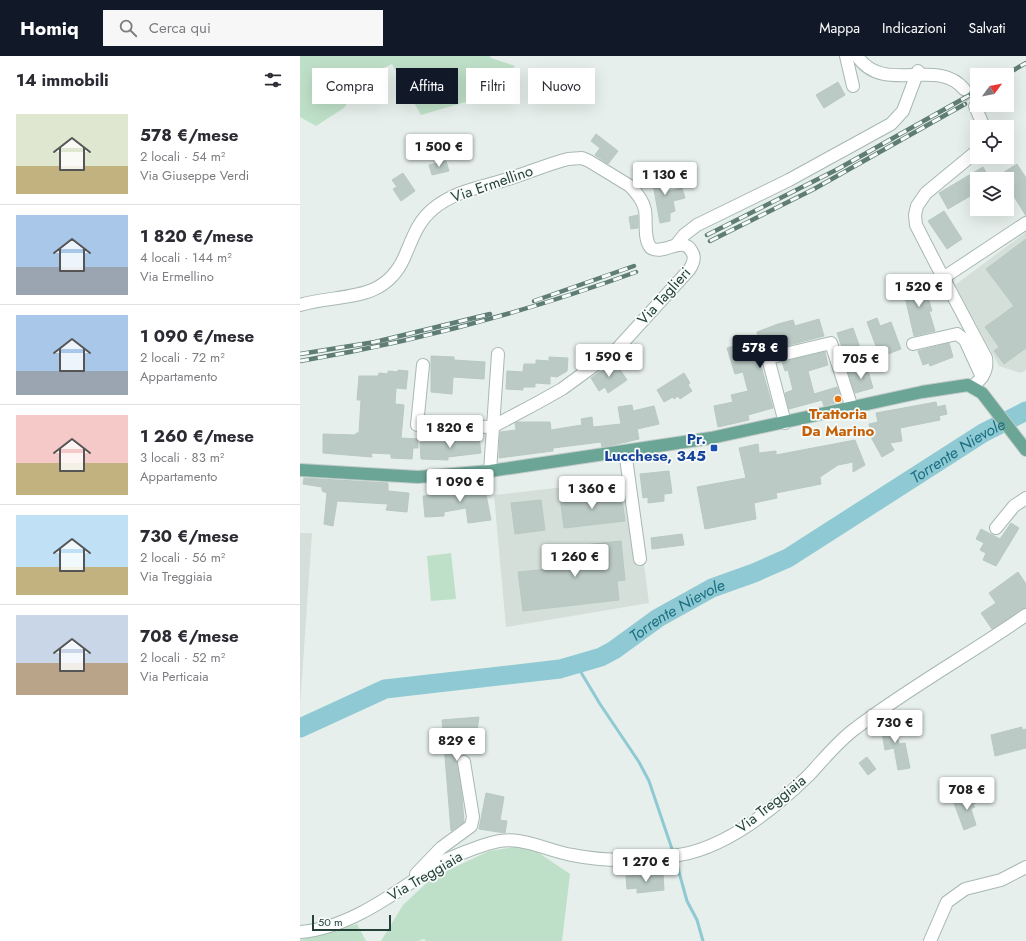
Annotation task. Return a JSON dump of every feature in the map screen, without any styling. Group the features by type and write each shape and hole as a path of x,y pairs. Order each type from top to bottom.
{"main road":[{"path":"300,470 418,477 490,471 711,438 922,392 968,385 982,393 1026,450"}],"street":[{"path":"846,56 853,86"},
{"path":"857,56 865,65 875,70 901,72 938,70 948,72 956,78 964,89"},
{"path":"676,245 684,235 697,225 782,184 891,124 903,111 918,71"},
{"path":"901,72 910,93"},
{"path":"970,157 930,189 915,211 916,224 984,354 986,363 982,376 972,386"},
{"name":"Via Ermellino","path":"300,305 319,300 366,294 386,281 399,269 422,218 434,208 455,195 568,159 582,158 636,191 645,210 647,241 651,248 658,250 676,245"},
{"path":"943,278 1026,223"},
{"name":"Via Taglieri","path":"492,427 562,389 617,349 692,265 694,257 690,249 682,244 676,245"},
{"path":"913,344 957,334 965,340 982,376"},
{"path":"785,423 768,358 831,343 852,408"},
{"path":"490,471 498,354"},
{"path":"423,365 417,425 492,427"},
{"path":"625,451 640,559"},
{"path":"996,528 1014,506 1026,498"},
{"name":"Via Treggiaia","path":"300,932 314,931 347,920 406,886 447,860 476,847 506,840 530,842 570,855 614,860 682,855 720,841 755,820 807,776 853,730 883,707 1026,615"},
{"path":"406,886 441,848 471,826 473,817 464,762"},
{"path":"930,941 947,902 965,889 1001,880 1026,867"}],"shaded area":[{"path":"1026,232 1026,370 1021,373 999,366 955,285"},
{"path":"633,479 649,603 506,627 494,495"},
{"path":"300,533 312,533 300,706"}],"green space":[{"path":"300,56 490,56 491,58 515,66 514,68 466,68 466,102 421,115 415,104 458,104 458,68 396,68 396,71 392,64 384,68 312,68 312,104 347,104 344,108 316,126 300,117"},
{"path":"451,553 456,599 431,601 427,556"},
{"path":"527,845 570,874 562,941 426,941 424,939 418,941 381,941 403,905 432,878 489,851"},
{"path":"357,924 366,941 300,941 300,940"}],"building":[{"path":"838,82 845,95 824,108 816,95"},
{"path":"596,134 618,151 608,164 595,155 600,148 591,141"},
{"path":"446,161 449,171 432,175 429,165"},
{"path":"1017,164 1026,178 1026,216 1014,196 1014,172 1004,172"},
{"path":"983,167 986,172 975,172"},
{"path":"662,171 663,175 666,174 669,191 682,188 685,198 673,201 675,211 670,213 670,221 660,223 651,173"},
{"path":"403,173 415,191 401,201 393,189 397,187 392,180"},
{"path":"970,175 970,196 948,209 939,193"},
{"path":"944,211 962,239 947,249 928,221"},
{"path":"638,215 638,228 631,229 629,217"},
{"path":"1026,239 1026,348 1004,364 994,351 999,347 985,327 1014,306 986,269"},
{"path":"926,281 929,293 927,294 932,311 929,311 935,331 914,336 903,288"},
{"path":"877,318 880,326 891,322 901,349 880,357 867,322"},
{"path":"819,319 824,336 766,351 758,355 773,408 748,415 749,420 718,427 714,406 733,402 731,395 748,391 743,372 735,374 727,348 759,339 757,332 778,324 793,320 795,326"},
{"path":"853,328 861,351 845,356 837,333"},
{"path":"949,343 953,357 930,366 929,363 923,365 918,351"},
{"path":"825,352 828,365 808,371 814,394 837,387 842,401 824,406 822,400 789,409 785,393 793,390 788,370 785,371 782,362"},
{"path":"431,356 454,357 454,360 485,362 484,379 453,377 452,394 431,392"},
{"path":"549,357 568,358 567,371 557,377 550,376 550,384 535,383 535,387 523,387 523,390 506,389 507,371 523,372 524,364 536,364 536,360 549,361"},
{"path":"615,362 627,380 608,393 605,387 599,391 591,378"},
{"path":"867,367 873,388 855,393 848,372"},
{"path":"398,370 408,371 406,389 396,388 395,404 404,405 401,438 418,439 418,448 413,448 412,459 391,458 391,454 371,453 372,457 323,453 323,434 356,435 356,433 359,433 361,400 357,400 359,376 378,376 379,373 388,374 388,371 398,372"},
{"path":"684,373 690,383 688,385 692,391 680,399 678,396 664,402 657,390"},
{"path":"936,402 937,407 945,405 947,414 939,416 940,420 900,428 902,441 890,443 894,450 882,457 872,439 869,424 878,422 876,413"},
{"path":"632,405 633,411 654,406 659,424 637,429 639,439 602,447 601,442 553,448 553,451 499,458 500,432 516,430 515,423 517,422 550,422 551,430 582,425 581,419 592,417 593,427 621,424 618,407"},
{"path":"479,436 481,453 448,457 448,460 421,459 420,442 454,442 454,439"},
{"path":"855,440 865,465 853,472 853,462 838,465 820,477 821,484 776,493 777,498 754,503 756,519 705,529 697,487 746,478 739,448 758,444 759,453 776,451 776,455"},
{"path":"669,471 672,493 664,494 664,501 648,503 648,497 643,498 640,474"},
{"path":"304,478 388,483 388,491 409,493 407,512 386,510 388,504 337,501 333,526 324,524 327,493 322,491 322,487 303,484"},
{"path":"484,484 491,520 468,523 466,508 444,512 444,516 425,517 423,496 447,494 446,490"},
{"path":"621,491 625,521 564,528 560,498"},
{"path":"541,500 545,530 515,534 511,503"},
{"path":"1011,523 1019,528 996,566 983,560 986,553 980,550 984,543 976,539 981,529 1000,539"},
{"path":"682,534 684,545 652,549 651,538"},
{"path":"621,541 625,580 617,581 619,600 523,611 518,572 558,568 556,548"},
{"path":"1018,572 1026,584 1026,608 992,629 981,613 996,603 989,593"},
{"path":"479,717 475,743 459,744 459,756 457,763 464,822 451,831 442,720"},
{"path":"889,717 891,727 895,726 899,744 905,743 910,768 898,770 894,748 885,750 880,720"},
{"path":"1022,727 1022,730 1026,729 1026,748 995,756 991,735"},
{"path":"867,757 876,769 868,775 859,763"},
{"path":"988,792 973,805 975,807 971,809 976,825 964,830 954,803"},
{"path":"486,793 504,797 500,820 507,821 505,833 479,829"},
{"path":"663,874 664,890 637,893 637,888 627,889 626,876"}],"waterway":[{"name":"Torrente Nievole","path":"300,728 385,689 560,669 601,657 614,650 658,618 712,588 754,573 788,558 983,433 1026,411"},
{"path":"576,664 600,704 639,762 649,781 672,849"},
{"path":"677,865 687,901 697,920 703,941"}],"tunnel":[{"path":"964,89 970,98"}],"railway":[{"path":"1014,70 1026,63"},
{"path":"707,235 836,170 970,95"},
{"path":"710,241 814,189 965,104"},
{"path":"534,301 634,266"},
{"path":"300,361 386,345 512,313 595,287 636,272"},
{"path":"300,354 375,342 490,314"}],"place":[{"name":"Trattoria Da Marino","path":"838,399"},
{"name":"Pr. Lucchese, 345","path":"714,448"}]}
